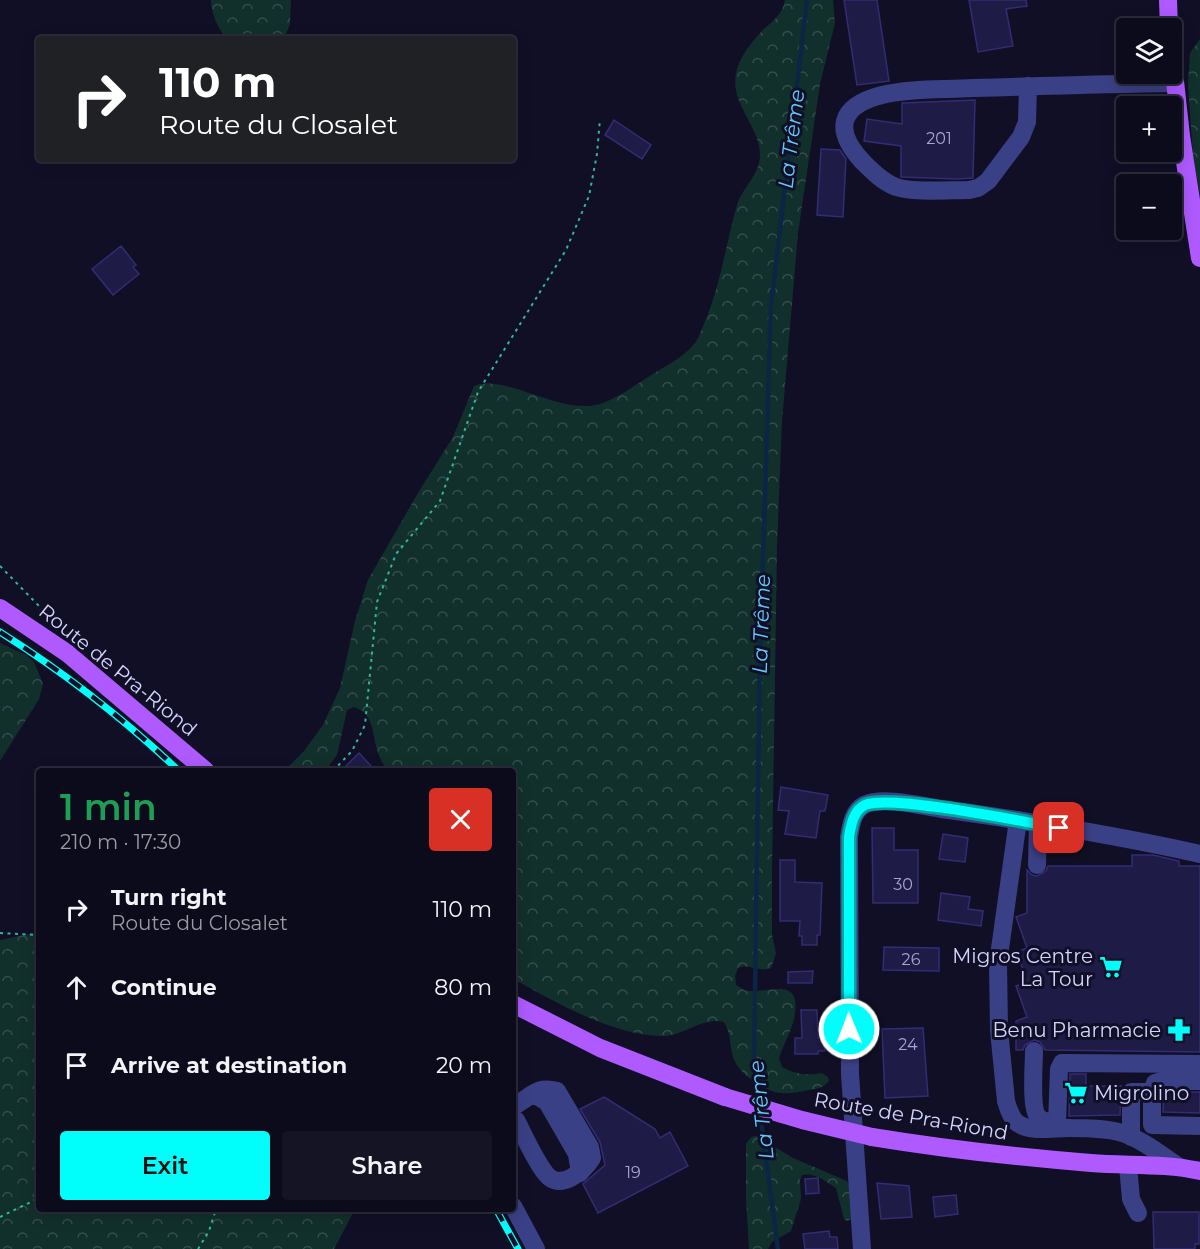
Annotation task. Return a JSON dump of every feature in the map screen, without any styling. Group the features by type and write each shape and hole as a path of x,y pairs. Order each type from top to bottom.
{"main road":[{"path":"1168,0 1169,18"},
{"path":"1174,84 1200,258"},
{"name":"Route de Pra-Riond","path":"0,608 96,676 203,768"},
{"name":"Route de Pra-Riond","path":"516,1006 600,1048 725,1097 802,1120 872,1137 957,1150 1128,1166 1179,1167 1200,1171"},
{"name":"Route de Pra-Riond","path":"1179,1167 1200,1160"}],"street":[{"path":"1028,86 1028,113 1025,129 994,174 978,188 969,190 897,187 872,171 857,156 844,132 846,116 853,107 882,95 908,91 1028,86 1125,84"},
{"path":"862,1249 850,1074 849,837 853,817 863,806 879,802 1018,820 1200,854"},
{"path":"1018,820 998,963 999,1030 1006,1101 1015,1120 1023,1125 1056,1130 1063,1125"},
{"path":"1037,865 1038,824"},
{"path":"1034,1052 1035,1110 1041,1120 1105,1130 1131,1130 1152,1125 1200,1126"},
{"path":"1063,1125 1059,1069 1062,1063 1200,1064"},
{"path":"1152,1125 1152,1092 1155,1083 1200,1081"},
{"path":"516,1105 547,1088 557,1091 590,1147 592,1158 586,1169 571,1179 559,1180 548,1176 516,1120"},
{"path":"1152,1092 1131,1092 1131,1130 1144,1143 1179,1167"},
{"path":"1128,1166 1131,1199 1137,1213"},
{"path":"516,1212 536,1249"}],"path":[{"path":"336,768 352,752 365,725 377,602 396,554 440,501 478,392 566,250 589,196 597,154 600,119"},
{"path":"0,566 39,606 43,620 41,635"},
{"path":"0,933 36,935"},
{"path":"0,1217 36,1199"},
{"path":"198,1249 209,1231 215,1212"}],"green space":[{"path":"211,0 291,0 290,24 285,36 225,36 212,10"},
{"path":"785,0 833,0 835,23 820,84 798,233 782,421 777,546 772,871 772,935 776,953 771,968 742,967 738,968 735,976 736,985 747,991 783,989 794,996 796,1005 793,1024 779,1058 782,1067 801,1074 822,1073 828,1077 829,1081 820,1088 784,1093 762,1086 749,1078 739,1067 733,1057 724,1022 709,1022 670,1035 643,1034 604,1024 516,981 516,768 386,768 378,753 369,720 361,710 354,707 347,710 337,755 327,768 287,768 304,751 323,725 340,688 355,621 368,580 453,437 474,386 502,385 570,405 587,406 603,403 685,354 696,342 714,295 737,205 759,163 759,145 756,135 737,96 735,85 737,68 749,46 779,14"},
{"path":"1200,39 1200,194 1193,156 1188,85 1190,53"},
{"path":"0,643 26,655 34,662 43,684 39,699 0,761"},
{"path":"36,933 36,1212 353,1212 334,1249 0,1249 0,940"},
{"path":"757,1136 793,1158 847,1181 852,1189 852,1219 847,1221 844,1219 836,1188 815,1176 802,1175 801,1199 791,1231 772,1242 768,1249 749,1249 746,1144 751,1137"}],"building":[{"path":"844,0 877,0 889,81 857,85"},
{"path":"969,0 1026,0 1027,6 1006,9 1013,46 978,52"},
{"path":"975,100 973,178 901,177 901,146 864,141 867,119 902,124 902,103"},
{"path":"614,120 651,145 642,159 605,135"},
{"path":"821,149 840,150 846,159 843,217 817,215"},
{"path":"121,246 136,265 133,267 139,274 113,295 92,269"},
{"path":"359,753 371,766 369,768 344,768"},
{"path":"781,787 828,795 825,811 820,811 816,838 785,834 789,811 778,810"},
{"path":"872,828 894,828 894,850 918,850 918,903 873,903"},
{"path":"943,834 968,838 965,862 939,859"},
{"name":"Migros Centre La Tour","path":"1132,855 1153,855 1179,861 1179,866 1200,866 1200,1052 1045,1050 1040,1042 1034,1040 1025,1045 1023,1050 1016,1050 1016,1021 1027,1017 1016,986 1027,982 1017,952 1027,948 1016,917 1027,913 1027,870 1037,876 1046,871 1048,866 1132,866"},
{"path":"780,860 795,860 795,882 822,883 820,935 817,935 817,945 802,945 802,936 799,936 800,921 780,921"},
{"path":"941,893 970,897 968,909 983,911 981,926 938,920"},
{"path":"884,947 939,948 939,971 883,970"},
{"path":"813,971 812,983 788,983 788,972"},
{"path":"801,1010 817,1010 818,1038 825,1038 825,1051 818,1051 818,1054 795,1054 795,1038 802,1038"},
{"path":"923,1028 928,1096 885,1098 882,1029"},
{"path":"1070,1074 1086,1074 1086,1086 1121,1086 1120,1115 1069,1116"},
{"path":"1164,1092 1200,1092 1200,1113 1163,1112"},
{"path":"604,1097 655,1129 660,1138 670,1132 688,1166 598,1213 583,1184 605,1165 600,1142 580,1109"},
{"path":"818,1178 819,1193 806,1194 805,1179"},
{"path":"877,1183 909,1186 912,1217 881,1219"},
{"path":"956,1195 958,1214 935,1217 933,1197"},
{"path":"1153,1212 1199,1212 1199,1244 1195,1244 1195,1249 1154,1249"},
{"path":"829,1231 830,1237 837,1237 838,1249 805,1249 803,1234"}],"waterway":[{"name":"La Trême","path":"759,1103 754,1066 756,917 760,653 771,306 807,0"},
{"name":"La Trême","path":"760,1112 778,1249"}],"railway":[{"path":"0,632 93,697 176,768"},
{"path":"498,1212 518,1249"}],"place":[{"name":"Migros Centre La Tour","path":"1111,967"},
{"name":"Benu Pharmacie","path":"1179,1030"},
{"name":"Migrolino","path":"1076,1093"}],"route":[{"path":"849,1029 849,837 850,826 857,811 870,804 891,802 989,815 1059,828"}]}
